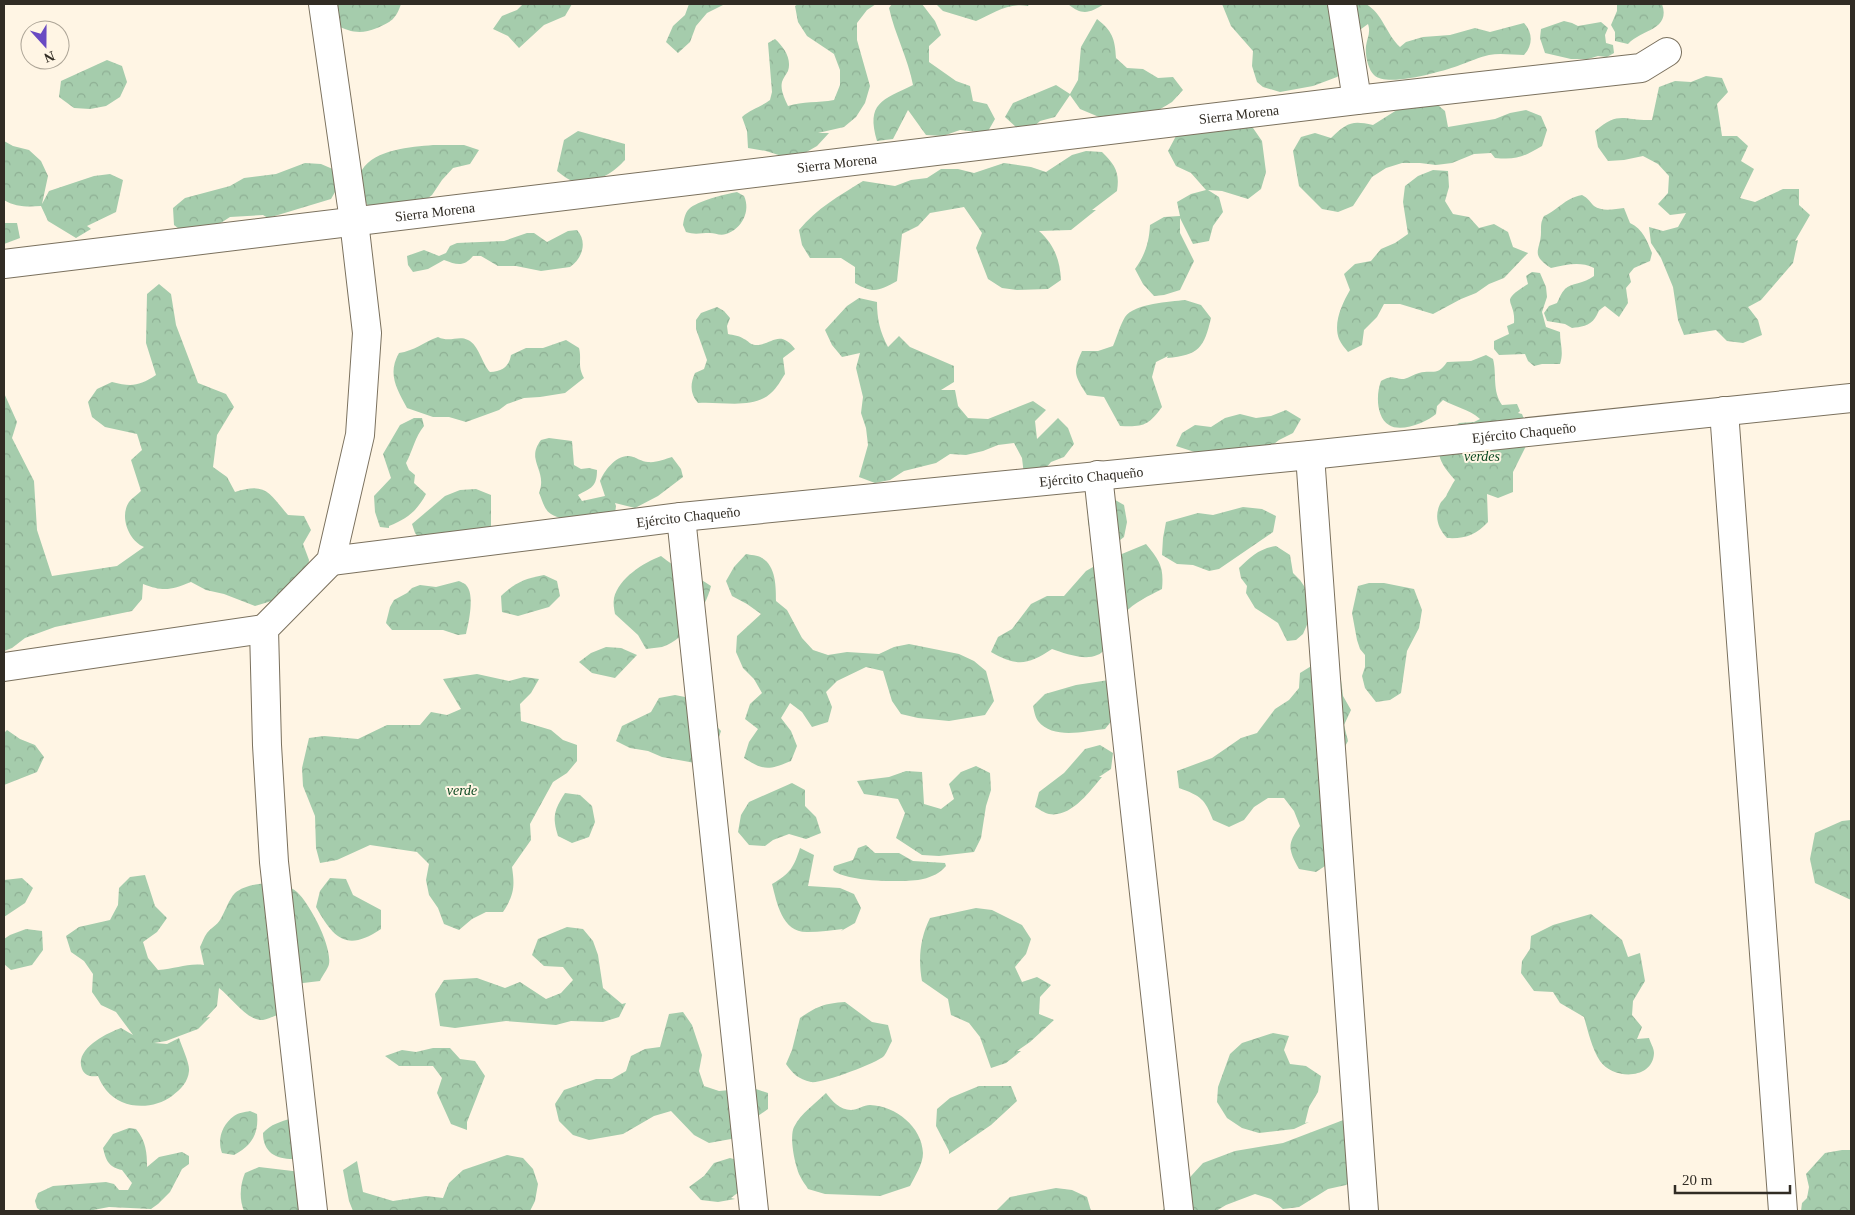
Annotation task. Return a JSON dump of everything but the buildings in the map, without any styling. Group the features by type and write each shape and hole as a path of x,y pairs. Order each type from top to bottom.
{"street":[{"path":"4,667 264,629 331,561 360,435 368,333 323,4"},
{"path":"1342,4 1357,100"},
{"name":"Sierra Morena","path":"4,264 1357,100 1641,68 1666,52"},
{"name":"Ejército Chaqueño","path":"331,561 681,517 1310,455 1851,398"},
{"path":"1724,411 1782,1211"},
{"path":"1310,455 1364,1211"},
{"path":"1098,475 1179,1211"},
{"path":"681,517 754,1211"},
{"path":"264,629 267,745 274,862 313,1211"}],"green space":[{"path":"328,4 401,4 395,17 389,22 371,30 360,32 335,25"},
{"path":"523,4 572,4 565,16 544,25 519,48 508,36 493,29 502,16 517,10"},
{"path":"689,4 725,4 707,13 696,26 690,42 678,53 666,42 673,26 685,15"},
{"path":"798,4 876,4 867,10 857,23 857,40 870,86 865,103 856,117 844,127 818,133 829,133 817,146 803,154 788,158 748,148 747,131 742,117 770,100 772,92 768,43 775,39 784,49 789,62 788,71 782,85 783,94 788,106 799,103 834,100 840,85 840,70 834,54 807,36 798,22 795,6"},
{"path":"892,4 922,4 935,21 941,35 929,46 929,62 956,81 970,86 973,101 987,104 995,119 987,133 960,130 943,136 926,135 908,110 893,139 877,141 874,118 879,104 913,85 889,8"},
{"path":"936,4 1029,4 1028,6 1007,7 976,21 943,11"},
{"path":"1068,4 1104,4 1090,11 1082,12"},
{"path":"1222,4 1366,4 1377,13 1400,47 1406,42 1423,37 1450,35 1475,28 1490,32 1524,23 1531,39 1524,55 1489,55 1429,74 1391,80 1381,79 1374,75 1369,66 1366,50 1369,33 1368,24 1357,32 1344,71 1337,77 1313,86 1280,92 1263,87 1257,82 1252,66 1253,51 1231,26"},
{"path":"1617,4 1662,4 1664,13 1659,24 1628,44 1615,41 1615,32 1611,25 1617,11"},
{"path":"1097,19 1112,36 1116,58 1127,68 1143,69 1158,78 1173,77 1183,90 1172,102 1157,111 1111,122 1080,109 1070,95 1055,117 1040,121 1032,128 1017,128 1005,117 1013,103 1056,85 1070,94 1078,80 1081,47"},
{"path":"1564,21 1578,26 1601,22 1608,28 1605,35 1606,43 1613,45 1614,53 1607,57 1571,59 1545,53 1540,38 1541,29"},
{"path":"107,60 122,66 127,82 120,97 106,106 90,109 74,108 59,97 61,81"},
{"path":"1706,76 1722,78 1728,92 1717,104 1722,136 1737,136 1748,146 1741,161 1754,169 1740,198 1755,202 1783,189 1799,189 1799,205 1810,215 1795,241 1798,240 1793,263 1761,300 1748,307 1758,320 1762,335 1743,343 1727,341 1716,330 1684,335 1678,320 1673,287 1661,258 1651,243 1649,227 1663,231 1678,227 1686,213 1670,215 1658,204 1668,193 1669,176 1658,164 1643,156 1608,161 1598,147 1595,131 1616,119 1652,120 1659,87 1675,81 1691,82"},
{"path":"1433,101 1445,111 1448,127 1495,119 1510,113 1526,110 1541,116 1547,130 1542,146 1525,155 1509,159 1495,158 1491,153 1474,154 1452,163 1436,165 1402,163 1386,168 1372,177 1353,206 1338,212 1322,209 1299,186 1293,151 1301,137 1315,133 1331,138 1350,124 1373,125 1400,108"},
{"path":"1236,124 1253,128 1262,141 1266,172 1261,189 1248,199 1222,191 1208,190 1219,197 1223,212 1213,226 1209,241 1193,244 1180,218 1180,233 1194,261 1180,290 1154,296 1143,284 1135,269 1146,248 1150,225 1164,217 1180,216 1177,202 1191,194 1206,190 1191,173 1176,166 1168,151 1176,136 1189,127"},
{"path":"578,131 625,144 625,160 607,175 593,181 578,182 570,180 557,171 564,140"},
{"path":"4,141 13,146 29,150 41,161 48,176 42,204 49,191 94,176 110,174 123,180 116,212 87,226 91,229 76,238 48,221 41,206 22,206 4,200"},
{"path":"433,145 464,145 479,150 470,164 453,168 432,195 419,205 372,214 357,185 361,172 368,163 384,153 394,150"},
{"path":"1086,151 1102,152 1110,161 1116,169 1118,179 1117,191 1092,210 1096,210 1071,230 1039,231 1049,241 1058,259 1061,280 1048,289 1017,290 1002,288 988,279 976,248 982,233 964,207 930,213 918,226 902,234 897,281 881,289 871,290 855,283 855,267 841,258 810,258 802,245 799,230 806,222 829,203 863,181 895,186 911,180 927,178 941,169 958,169 974,173 1004,163 1031,167 1046,172 1072,155"},
{"path":"305,163 321,164 335,170 339,185 331,199 268,218 263,215 230,217 202,235 187,235 174,225 173,208 185,198 230,186 244,178 276,174"},
{"path":"1433,170 1448,171 1449,187 1445,201 1453,214 1469,217 1479,228 1494,224 1508,232 1513,247 1528,253 1504,278 1433,314 1400,304 1384,304 1377,317 1364,330 1362,345 1348,352 1337,333 1341,307 1350,290 1344,274 1355,264 1371,261 1381,249 1395,243 1408,234 1403,202 1405,186 1418,176"},
{"path":"737,192 744,196 746,213 741,224 732,232 720,235 686,232 683,225 689,209 719,196"},
{"path":"1582,195 1597,208 1609,210 1624,208 1630,223 1641,232 1652,253 1650,261 1634,268 1629,274 1631,282 1626,288 1628,303 1619,317 1605,306 1590,323 1585,326 1572,328 1565,324 1547,321 1544,313 1549,306 1557,303 1565,289 1594,276 1594,268 1578,264 1551,268 1540,259 1538,252 1541,238 1541,223 1544,216 1570,199"},
{"path":"4,223 17,223 20,238 4,244"},
{"path":"577,230 583,245 578,260 570,267 541,271 516,266 498,266 481,256 473,256 460,264 444,260 428,269 413,272 408,265 407,256 424,250 439,256 446,253 450,246 457,243 504,241 527,233 534,233 547,242 568,231"},
{"path":"1532,272 1540,273 1546,287 1547,297 1542,312 1546,327 1560,332 1562,352 1560,364 1534,366 1528,361 1525,354 1499,355 1494,349 1494,341 1509,334 1507,326 1514,323 1510,298 1528,284 1526,276"},
{"path":"159,284 171,294 176,325 198,383 226,394 234,407 217,435 213,467 227,477 235,492 245,489 260,489 271,495 288,515 304,516 311,530 303,544 309,560 307,576 285,597 255,606 224,594 206,590 191,582 167,589 143,584 142,599 132,611 55,627 25,638 12,648 4,651 4,393 17,422 12,438 34,481 37,530 52,576 117,566 144,547 134,540 125,521 126,508 129,502 141,491 131,460 142,450 137,434 105,427 92,417 88,402 97,389 112,382 125,385 135,384 156,375 146,343 147,294"},
{"path":"859,298 877,302 879,325 888,347 899,336 910,347 954,366 954,382 941,390 955,390 958,406 968,418 988,419 1033,401 1046,410 1035,421 1037,439 1058,418 1068,428 1074,444 1064,457 1051,462 1040,475 1024,475 1022,458 1014,443 998,445 966,455 950,454 936,463 904,471 890,480 875,483 859,477 868,445 866,428 861,413 863,397 856,368 860,353 842,357 832,345 825,330 847,306"},
{"path":"1185,300 1201,305 1211,318 1206,336 1193,352 1178,357 1167,358 1168,356 1156,362 1152,377 1162,407 1153,418 1149,422 1140,425 1120,426 1104,397 1087,395 1080,383 1076,369 1082,351 1098,351 1113,346 1125,317 1136,309 1153,304"},
{"path":"717,307 730,318 727,326 728,334 741,337 755,345 780,339 789,343 795,349 783,358 785,374 775,389 764,398 736,404 698,403 693,396 693,377 695,373 704,369 707,360 696,329 696,320 701,313"},
{"path":"438,337 442,339 461,338 472,342 490,372 504,368 509,363 511,355 526,348 543,348 566,340 579,348 581,370 584,378 565,393 524,398 507,404 499,410 466,422 449,417 433,417 407,408 395,381 394,368 399,353"},
{"name":"verdes","path":"1486,355 1493,359 1497,394 1502,405 1517,404 1520,411 1518,413 1522,414 1526,424 1526,446 1513,472 1513,492 1498,498 1487,494 1488,522 1470,535 1459,538 1447,538 1439,526 1437,513 1440,504 1455,480 1443,464 1439,451 1445,438 1459,423 1474,422 1480,419 1443,400 1437,406 1436,414 1427,420 1414,426 1394,427 1385,421 1379,411 1379,386 1381,381 1388,378 1404,379 1419,373 1435,372 1444,367 1447,362 1471,361"},
{"path":"1286,410 1301,419 1293,433 1279,440 1252,461 1207,456 1176,446 1182,433 1195,425 1211,427 1225,418 1240,414 1256,418 1271,416"},
{"path":"414,418 422,418 424,426 406,463 409,470 415,475 414,483 426,494 415,510 406,517 389,526 389,528 380,527 375,512 374,496 391,478 383,454 400,425"},
{"path":"549,438 572,441 574,465 581,469 597,470 594,484 578,495 582,501 605,496 600,481 611,464 624,456 651,462 672,457 681,469 683,477 658,496 635,508 615,503 615,514 565,522 549,512 539,493 541,478 535,454 541,440"},
{"path":"476,489 491,495 491,527 420,539 415,533 412,524 445,496 460,490"},
{"path":"1110,497 1124,505 1127,522 1124,537 1115,544 1099,543 1089,527 1090,506 1092,499"},
{"path":"1243,507 1262,509 1276,516 1273,532 1219,569 1209,571 1193,565 1177,564 1162,555 1166,522 1198,513 1213,515"},
{"path":"1146,544 1155,555 1162,570 1162,589 1132,606 1124,614 1106,648 1101,653 1095,656 1080,657 1052,649 1029,661 1015,662 991,652 998,637 1012,629 1031,604 1047,596 1064,596 1086,571 1100,563"},
{"path":"1276,546 1290,555 1293,573 1316,604 1303,634 1296,640 1287,641 1278,623 1255,608 1246,593 1247,586 1241,578 1239,568 1247,560 1260,551"},
{"path":"746,554 760,557 770,566 773,571 776,601 787,610 802,638 813,650 828,655 847,652 879,654 894,647 909,644 959,654 974,661 986,671 994,701 985,715 949,721 918,718 901,714 892,701 883,671 866,667 837,681 826,692 832,707 828,722 812,727 802,712 790,703 781,718 791,731 797,746 791,761 767,768 744,758 749,742 758,729 745,719 750,704 762,693 754,679 743,668 736,652 737,636 761,614 732,596 726,581 734,567"},
{"path":"661,556 673,565 711,586 704,604 687,630 671,643 662,647 646,649 638,635 615,614 614,598 626,578 647,563"},
{"path":"544,575 557,581 560,596 549,607 518,616 502,612 501,596 506,591 516,584"},
{"path":"459,581 469,589 471,601 466,634 458,635 443,630 392,630 386,623 394,600 412,588 420,585 436,587"},
{"path":"1369,583 1384,583 1414,589 1422,610 1419,628 1407,651 1401,693 1390,700 1376,702 1365,688 1362,676 1365,667 1365,655 1360,649 1357,640 1352,613 1358,586"},
{"path":"606,647 621,648 637,655 615,678 592,673 579,662 591,653"},
{"path":"1313,665 1329,668 1341,680 1343,696 1351,710 1344,725 1348,741 1332,770 1337,858 1316,872 1299,869 1293,856 1290,847 1291,842 1300,826 1294,811 1284,798 1268,798 1254,807 1244,820 1229,827 1213,820 1201,799 1179,788 1177,771 1212,758 1241,738 1257,733 1275,709 1289,700 1299,688 1300,673"},
{"name":"verde","path":"477,674 509,681 524,677 539,679 531,693 520,704 521,721 551,730 563,740 577,745 577,761 567,773 553,782 530,824 531,840 512,867 513,891 503,912 486,912 472,919 459,930 444,924 438,908 429,895 426,880 429,864 417,852 370,845 337,860 320,863 316,848 315,816 303,786 302,768 309,738 324,736 358,739 387,725 420,725 431,712 447,715 461,709 443,679"},
{"path":"1109,680 1125,704 1105,729 1070,733 1052,731 1038,721 1033,706 1045,694 1076,685"},
{"path":"675,695 690,698 721,731 711,761 695,763 662,757 648,751 630,748 616,741 622,726 651,712 659,698"},
{"path":"7,730 20,739 35,745 44,757 37,772 4,785 4,733"},
{"path":"1100,745 1113,753 1111,769 1099,777 1102,777 1086,796 1072,808 1057,814 1049,814 1035,807 1039,792 1064,773 1085,749"},
{"path":"976,766 990,773 991,790 986,806 981,838 974,852 939,856 922,855 896,838 905,813 898,799 864,794 857,781 889,777 906,771 922,772 924,804 941,809 954,799 949,784 961,772"},
{"path":"792,783 805,790 805,806 816,817 821,833 806,839 789,834 773,840 765,846 749,845 738,832 741,815 749,802"},
{"path":"565,793 580,795 592,806 595,822 589,837 572,843 558,836 555,824 556,809"},
{"path":"1851,820 1851,900 1815,883 1810,859 1815,833 1842,821"},
{"path":"866,845 875,853 899,853 913,861 945,863 946,866 930,877 904,881 849,877 833,870 834,866 853,860 858,848"},
{"path":"800,848 814,855 808,886 840,888 854,894 861,908 855,923 841,931 843,929 808,932 792,928 782,916 772,884 783,877 790,869 796,860"},
{"path":"145,875 155,906 167,918 157,932 143,942 148,958 158,970 204,965 200,947 207,933 220,920 235,893 248,886 257,884 284,885 297,892 314,915 324,936 329,964 320,981 286,985 278,1015 263,1020 251,1017 245,1013 219,988 217,1006 206,1018 210,1017 198,1029 166,1041 154,1043 167,1044 179,1038 189,1068 184,1085 164,1101 147,1106 138,1106 113,1097 98,1076 88,1076 82,1069 83,1055 100,1038 121,1028 133,1035 116,1012 101,1005 92,992 93,974 84,961 71,952 66,936 79,927 110,920 118,905 119,888 130,877"},
{"path":"22,878 33,888 25,903 4,917 4,880"},
{"path":"330,878 346,879 353,895 381,910 381,929 359,940 350,941 342,939 329,927 316,907 320,891"},
{"path":"976,908 992,910 1022,925 1031,939 1026,954 1015,967 1022,982 1037,977 1051,985 1040,997 1039,1014 1054,1020 1017,1051 1021,1051 1006,1063 991,1068 980,1037 969,1023 951,1015 948,999 922,981 921,973 922,941 930,918"},
{"path":"1591,914 1622,940 1628,957 1640,953 1645,981 1633,1001 1632,1015 1642,1027 1637,1039 1649,1038 1654,1053 1652,1062 1640,1072 1623,1074 1614,1072 1606,1067 1600,1061 1590,1040 1584,1017 1560,1003 1553,992 1534,991 1521,973 1522,961 1530,949 1531,936 1553,925"},
{"path":"567,927 583,929 593,941 598,955 603,988 622,1004 626,1003 619,1017 603,1022 571,1021 556,1025 506,1021 455,1028 440,1026 435,994 444,980 477,978 505,988 520,982 546,999 561,993 573,980 563,967 544,966 532,955 538,939"},
{"path":"26,929 42,931 43,950 32,965 11,970 4,964 4,939"},
{"path":"845,1002 872,1022 888,1025 892,1041 884,1056 860,1068 826,1080 811,1082 799,1078 786,1064 792,1050 800,1018 821,1006"},
{"path":"683,1012 692,1025 702,1055 699,1071 704,1086 719,1091 753,1088 768,1093 768,1109 755,1118 746,1133 731,1139 709,1143 694,1135 671,1111 654,1116 623,1134 589,1140 573,1135 559,1121 555,1104 564,1090 596,1079 612,1079 626,1071 631,1056 645,1049 660,1047 669,1014"},
{"path":"1273,1033 1289,1036 1284,1050 1290,1064 1306,1066 1321,1076 1318,1092 1309,1107 1305,1123 1309,1122 1294,1129 1259,1133 1242,1128 1227,1118 1217,1102 1218,1087 1230,1054 1242,1043"},
{"path":"433,1048 450,1048 460,1059 475,1061 485,1076 467,1122 467,1130 451,1124 437,1093 442,1078 433,1066 399,1066 385,1056 402,1050 416,1052"},
{"path":"979,1086 1011,1086 1017,1101 991,1125 949,1154 936,1126 937,1109 950,1098"},
{"path":"826,1093 840,1107 847,1110 868,1105 880,1106 898,1114 913,1127 922,1144 923,1157 910,1186 880,1196 825,1194 808,1189 796,1166 792,1137 794,1127 800,1117"},
{"path":"250,1111 257,1114 257,1127 250,1143 234,1155 222,1153 220,1138 226,1124 236,1115"},
{"path":"292,1118 318,1131 317,1141 309,1151 297,1159 278,1157 269,1151 263,1133 269,1127"},
{"path":"1346,1119 1361,1174 1346,1185 1328,1189 1299,1207 1283,1209 1271,1199 1255,1194 1226,1205 1216,1211 1162,1211 1203,1163 1235,1151 1283,1143"},
{"path":"129,1128 136,1129 142,1138 146,1152 147,1167 159,1157 182,1152 189,1156 189,1164 182,1169 170,1192 158,1204 151,1209 109,1207 88,1211 41,1211 37,1208 35,1201 38,1193 53,1186 106,1182 114,1184 119,1190 128,1190 132,1183 122,1170 109,1163 103,1148 113,1134"},
{"path":"1851,1150 1851,1211 1801,1211 1802,1203 1807,1198 1809,1187 1806,1174 1825,1153"},
{"path":"507,1155 523,1158 533,1169 538,1184 535,1201 530,1211 353,1211 349,1201 343,1170 357,1161 363,1192 393,1201 426,1196 443,1198 449,1183 463,1170"},
{"path":"730,1158 745,1162 744,1188 731,1198 735,1199 718,1202 701,1200 689,1187 704,1176 714,1163"},
{"path":"259,1167 318,1174 324,1180 323,1187 305,1211 244,1211 241,1197 243,1178 245,1173"},
{"path":"1056,1188 1072,1190 1087,1197 1091,1211 996,1211 1010,1197"}]}
